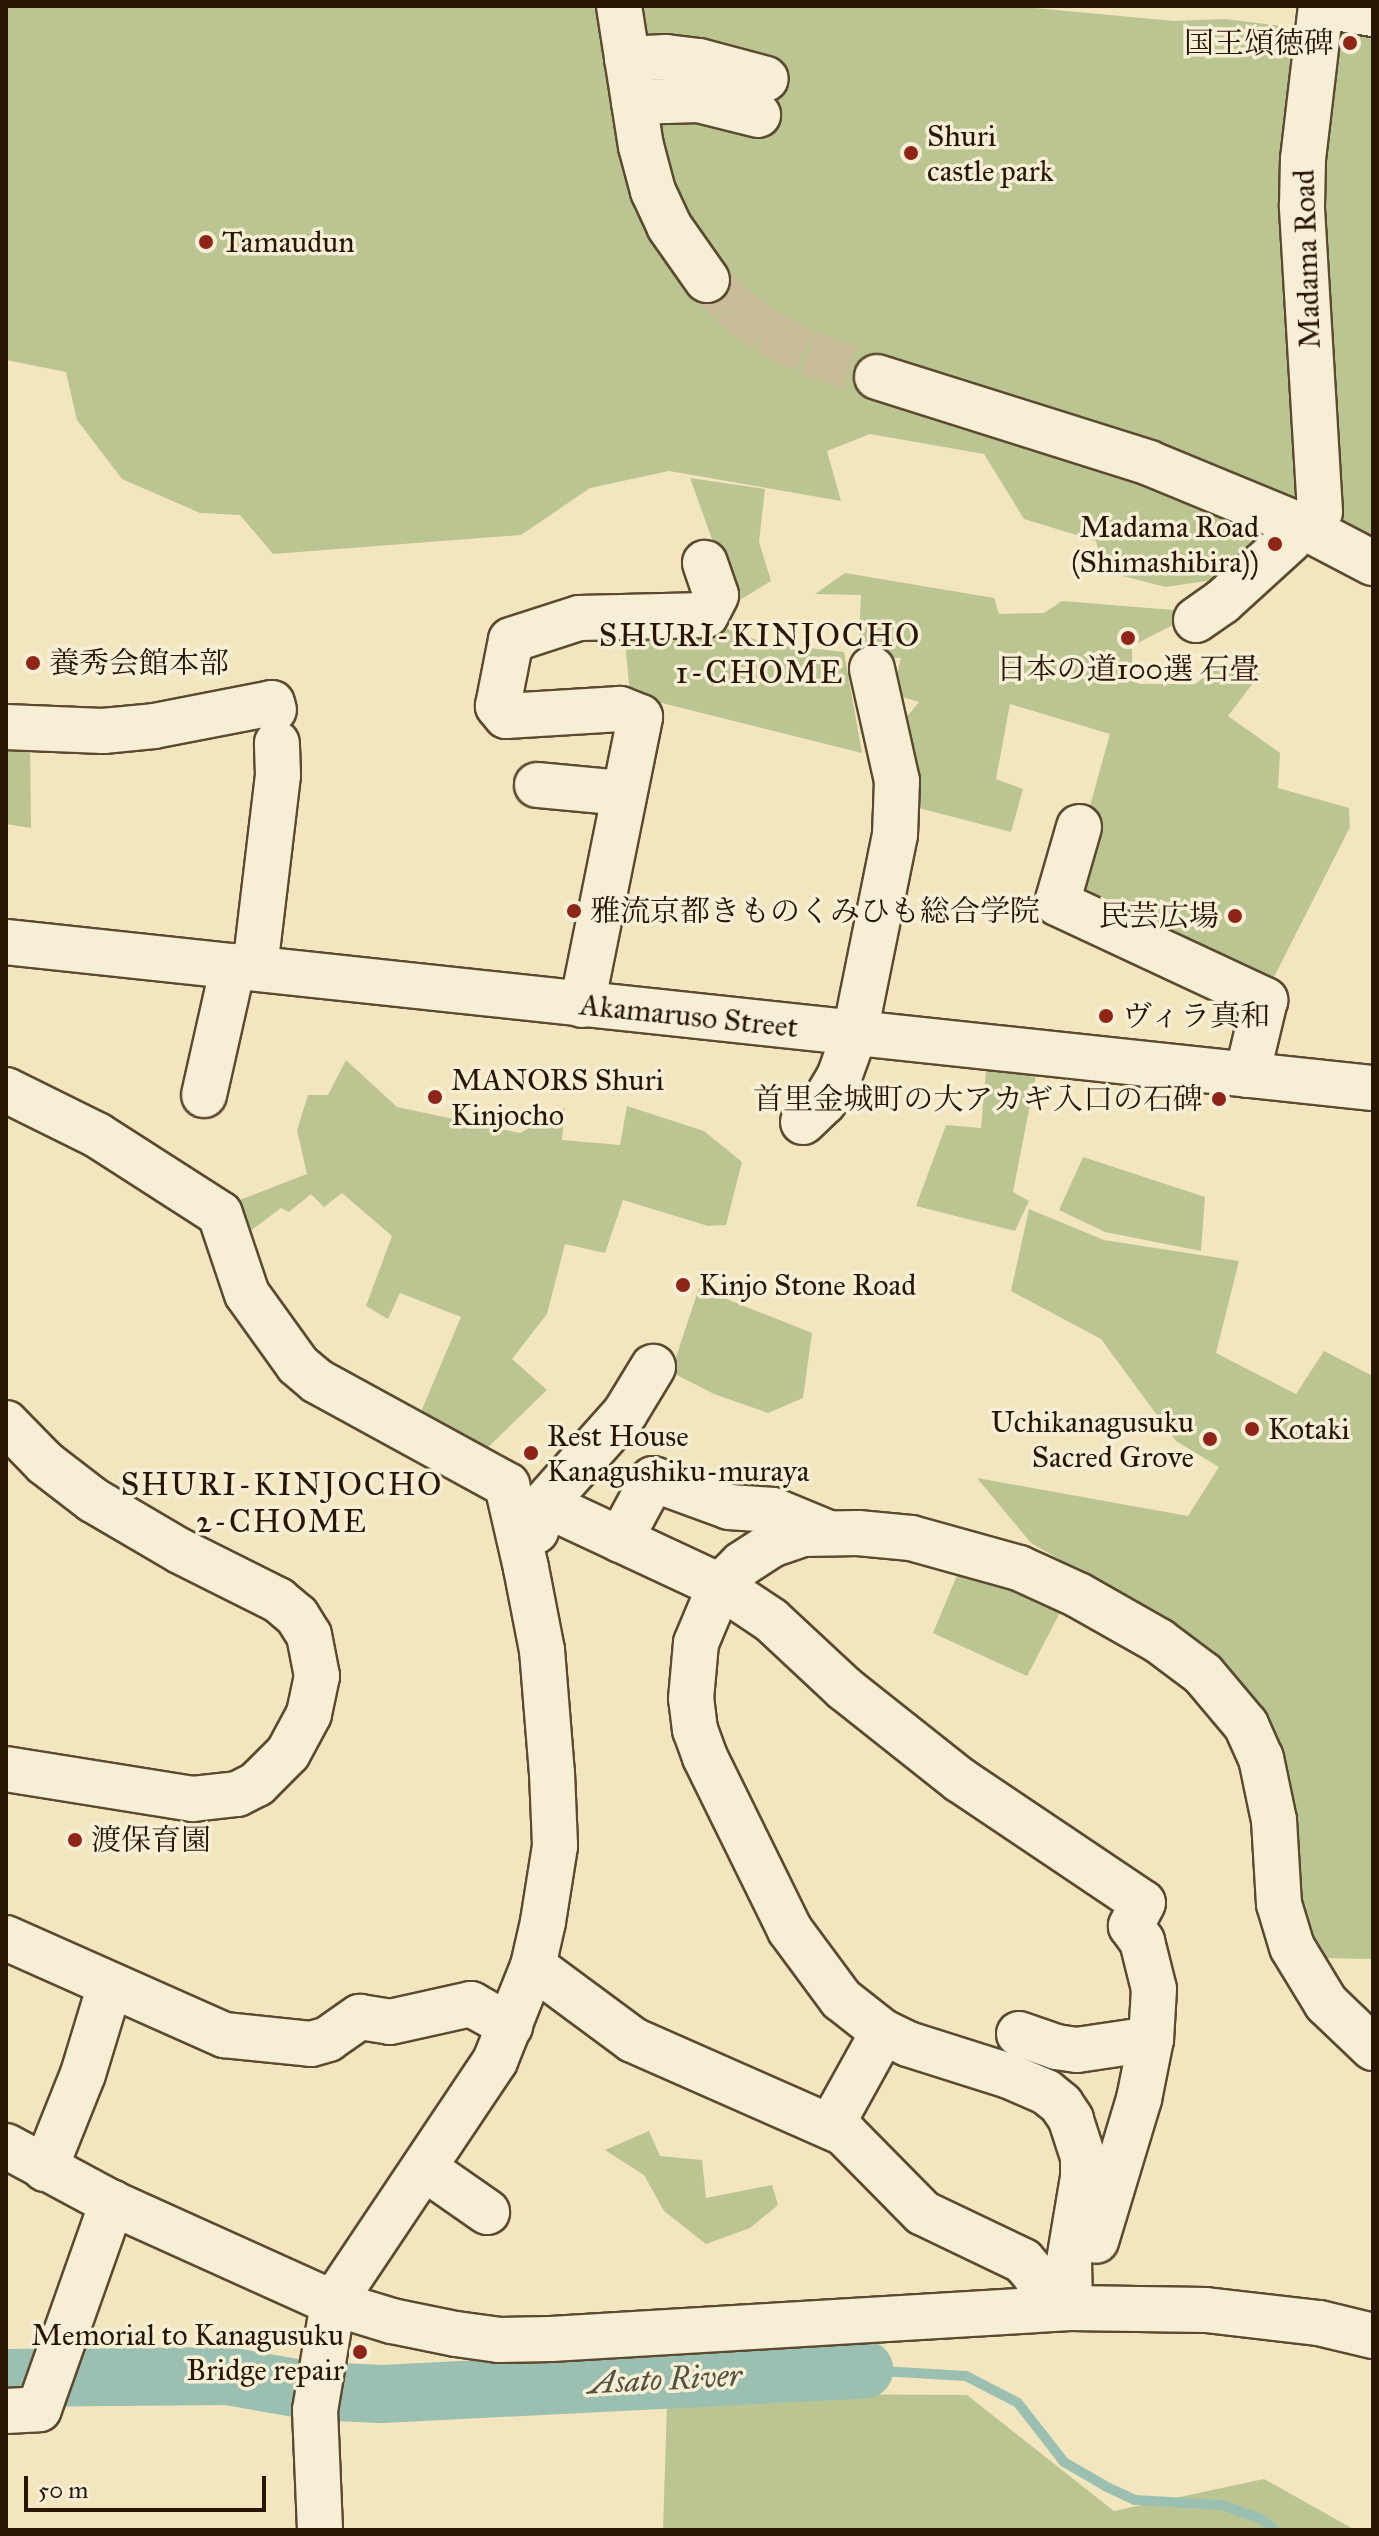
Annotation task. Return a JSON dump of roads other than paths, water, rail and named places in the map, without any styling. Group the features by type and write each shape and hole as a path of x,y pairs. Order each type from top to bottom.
{"street":[{"path":"619,6 634,102 653,191 669,226 707,280"},
{"path":"1322,6 1373,14"},
{"name":"Madama Road","path":"1196,620 1222,602 1305,526 1302,190 1322,6"},
{"path":"627,59 666,57 699,61 762,97 634,102"},
{"path":"877,377 1149,463 1304,527 1373,563"},
{"path":"582,1005 640,717 620,709 506,716 498,706 511,640 579,618 706,615 716,595 705,563"},
{"path":"803,1122 824,1102 839,1077 855,1033 887,883 898,805 895,773 872,669"},
{"path":"6,727 103,731 154,726 272,703 278,775 244,967 204,1095"},
{"path":"537,785 624,793"},
{"path":"1079,827 1057,903 1265,1000 1247,1075"},
{"name":"Akamaruso Street","path":"6,942 1373,1088"},
{"path":"6,1090 97,1135 220,1214 247,1294 282,1346 317,1381 525,1494 720,1586 771,1620 845,1689 960,1780 1143,1903 1131,1926 1142,1941 1154,1989 1151,2039 1139,2099 1074,2308"},
{"path":"525,1494 625,1413 653,1367"},
{"path":"6,1423 45,1463 93,1500 180,1551 278,1600 309,1635 317,1676 309,1714 288,1753 253,1802 193,1799 6,1769"},
{"path":"620,1540 653,1479 729,1507 773,1510 826,1532"},
{"path":"320,2530 318,2390 333,2303 475,2094 510,2026 533,1966 555,1846 542,1650 526,1568 525,1494"},
{"path":"1074,2308 1069,2261 1083,2177 1083,2157 1079,2137 1061,2104 1027,2083 933,2055 883,2032 841,1999 790,1930 695,1730 691,1699 696,1643 720,1586 771,1545 826,1532 911,1538 1019,1568 1121,1618 1203,1674 1246,1725 1261,1758 1274,1820 1279,1904 1292,1947 1326,2003 1373,2048"},
{"path":"6,1938 224,2035 311,2044 328,2039 360,2017 390,2022 471,2004 510,2026"},
{"path":"533,1966 633,2040 758,2098 844,2133 923,2213 1023,2261 1074,2308"},
{"path":"45,2169 83,2074 110,1985"},
{"path":"831,2126 883,2032"},
{"path":"1019,2034 1056,2047 1077,2050 1151,2039"},
{"path":"6,2146 112,2203 333,2303 392,2321 499,2340 892,2321 1074,2308 1206,2310 1319,2323 1373,2336"},
{"path":"424,2168 487,2212"},
{"path":"22,2410 59,2357 72,2310 112,2203"}],"waterway":[{"name":"Asato River","path":"864,2370 966,2376 1018,2403 1064,2462 1107,2487 1135,2500 1222,2505 1261,2519 1274,2530"},
{"name":"Asato River","path":"6,2378 227,2376 313,2391 382,2394 864,2370"}],"tunnel":[{"path":"707,280 730,304 765,331 808,353 877,377"}],"place":[{"name":"国王頌徳碑","path":"1350,43"},
{"name":"Shuri castle park","path":"911,153"},
{"name":"Tamaudun","path":"206,242"},
{"name":"Madama Road (Shimashibira))","path":"1275,544"},
{"name":"日本の道100選 石畳","path":"1128,638"},
{"name":"養秀会館本部","path":"33,663"},
{"name":"雅流京都きものくみひも総合学院","path":"574,911"},
{"name":"民芸広場","path":"1235,916"},
{"name":"ヴィラ真和","path":"1106,1016"},
{"name":"MANORS Shuri Kinjocho","path":"435,1097"},
{"name":"首里金城町の大アカギ入口の石碑","path":"1219,1099"},
{"name":"Kinjo Stone Road","path":"683,1285"},
{"name":"Kotaki","path":"1252,1429"},
{"name":"Uchikanagusuku Sacred Grove","path":"1210,1439"},
{"name":"Rest House Kanagushiku-muraya","path":"531,1453"},
{"name":"渡保育園","path":"75,1840"},
{"name":"Memorial to Kanagusuku Bridge repair","path":"360,2352"}],"district":[{"name":"SHURI-KINJOCHO 1-CHOME","path":"760,656"},
{"name":"SHURI-KINJOCHO 2-CHOME","path":"282,1504"}]}
